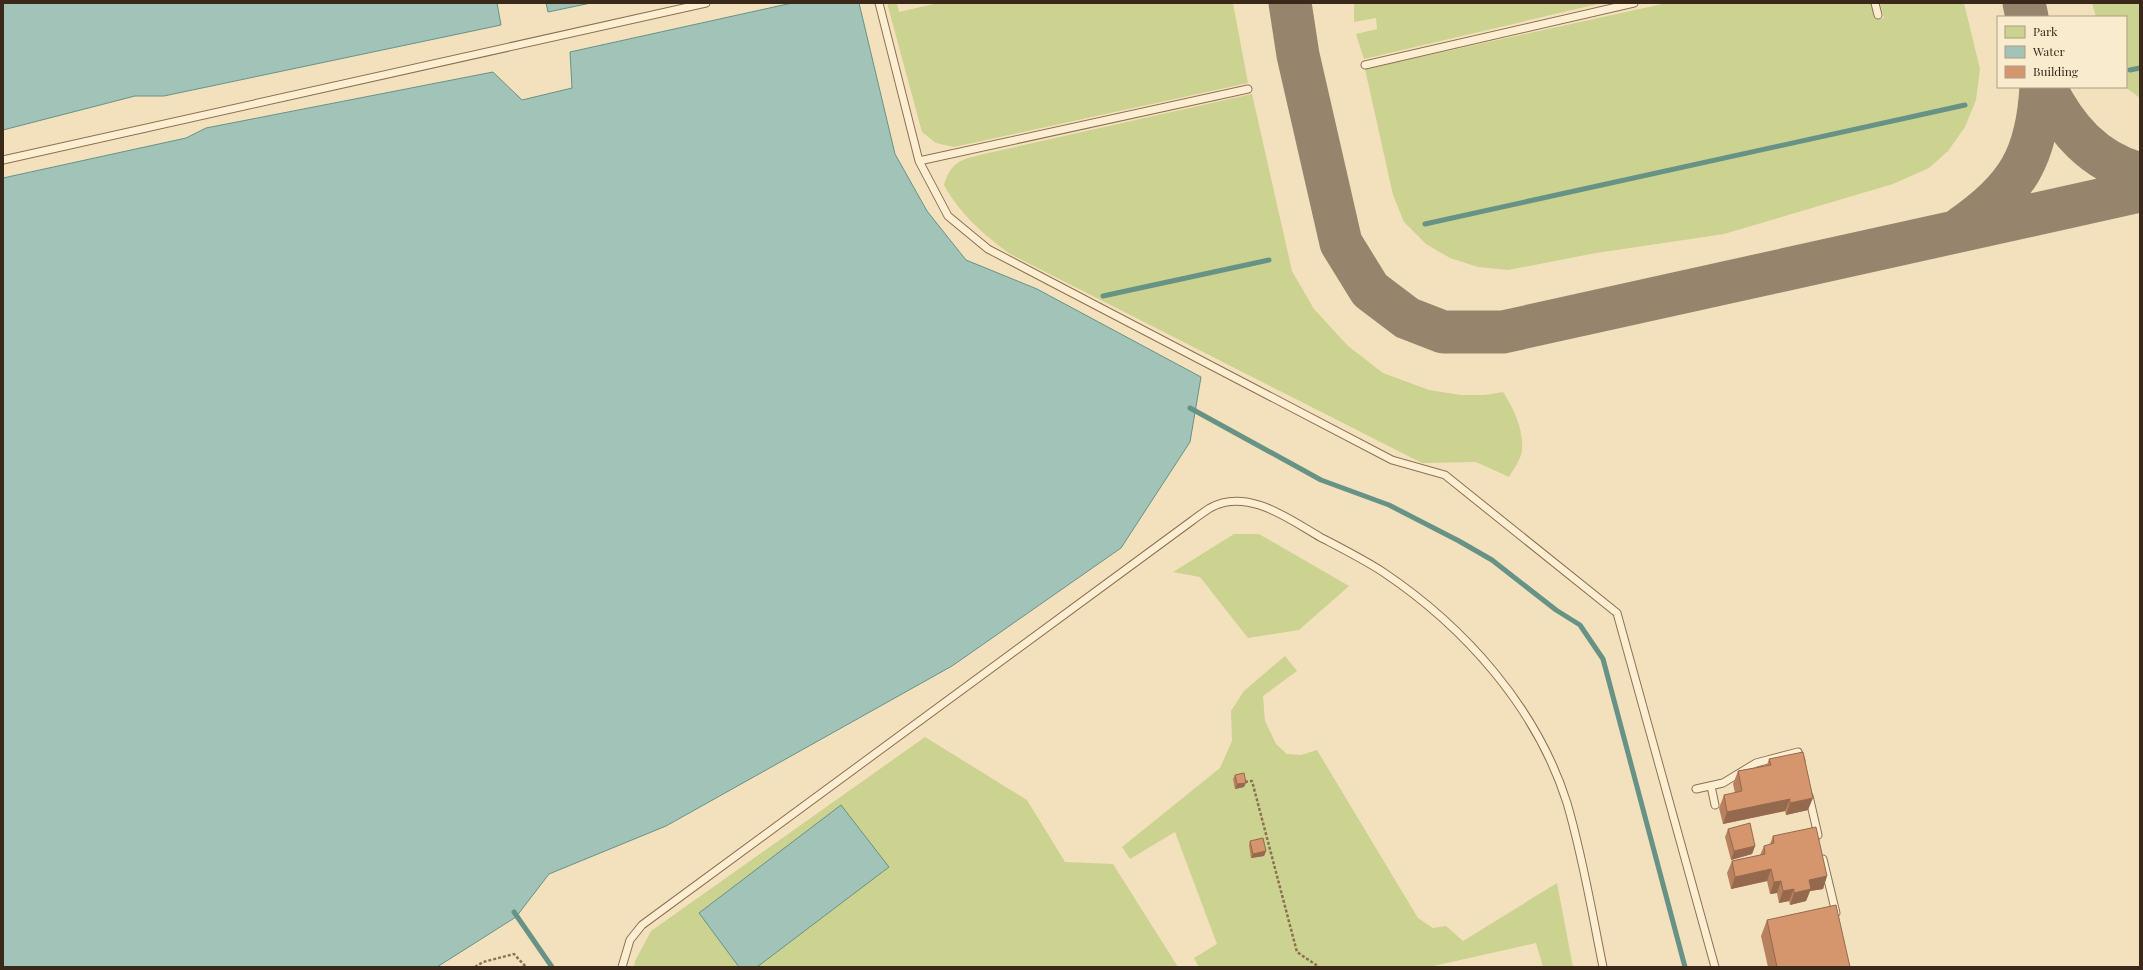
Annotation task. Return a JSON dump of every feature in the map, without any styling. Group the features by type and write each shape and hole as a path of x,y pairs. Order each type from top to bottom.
{"lane":[{"path":"3,160 706,3"},
{"path":"879,3 919,161 948,216 988,249 1392,460 1445,476 1617,613 1715,967"},
{"path":"1365,65 1634,3"},
{"path":"1875,3 1878,15"},
{"path":"919,161 1248,89"},
{"path":"622,967 630,940 642,925 1193,520 1210,508 1226,502 1247,503 1269,508 1382,572 1437,612 1504,683 1521,709 1546,754 1566,802 1579,850 1603,967"},
{"path":"1696,789 1723,783 1756,763 1798,752 1802,767"},
{"path":"1711,786 1715,805"},
{"path":"1807,790 1820,844"},
{"path":"1822,852 1838,922"}],"path":[{"path":"1245,782 1252,781 1297,952 1319,967"},
{"path":"474,967 483,962 514,954 526,967"}],"green space":[{"path":"887,3 897,3 899,12 938,3 1233,3 1248,83 954,147 936,143 922,132"},
{"path":"1354,3 1602,3 1364,59 1356,34 1377,29 1376,18 1354,22"},
{"path":"1667,3 1871,3 1875,19 1884,18 1880,3 1964,3 1980,69 1976,100 1965,127 1948,151 1929,168 1893,184 1724,234 1596,253 1508,270 1478,267 1450,258 1426,244 1404,222 1393,195 1365,69"},
{"path":"2092,3 2140,3 2140,98 2126,88 2127,16 2096,16"},
{"path":"1252,94 1292,271 1314,309 1348,346 1383,373 1429,390 1461,395 1485,395 1503,392 1511,405 1520,428 1522,443 1520,457 1509,477 1476,462 1422,463 1010,254 991,240 973,223 957,205 944,185 950,170 958,162 969,158"},
{"path":"1234,534 1259,534 1349,586 1299,630 1248,638 1200,577 1173,572"},
{"path":"1285,656 1297,671 1263,696 1265,721 1276,744 1287,754 1301,755 1317,750 1418,918 1433,928 1446,926 1463,941 1557,883 1573,967 1543,967 1536,943 1429,967 1199,967 1194,958 1217,944 1175,832 1130,859 1122,847 1220,768 1232,741 1231,711 1244,691"},
{"path":"925,737 1027,800 1065,862 1113,864 1178,967 634,967 635,961 651,931"}],"water":[{"path":"3,3 497,3 501,25 164,96 135,96 3,130"},
{"path":"546,3 591,3 548,12"},
{"path":"792,3 859,3 895,154 927,211 966,260 1037,289 1201,377 1190,442 1121,548 952,666 666,826 549,874 516,917 437,967 3,967 3,178 186,138 206,128 493,72 522,100 572,88 570,52"},
{"path":"841,805 889,867 757,967 739,967 699,913"}],"building":[{"path":"1803,752 1813,798 1790,803 1790,799 1727,812 1724,795 1742,791 1738,771 1771,765 1769,759"},
{"path":"1244,773 1246,783 1237,784 1235,775"},
{"path":"1750,823 1755,846 1734,851 1728,829"},
{"path":"1816,827 1827,876 1809,880 1811,889 1794,893 1794,889 1783,891 1781,881 1774,882 1771,869 1735,877 1732,861 1765,854 1764,846 1774,843 1773,836"},
{"path":"1263,838 1266,851 1253,854 1250,841"},
{"path":"1836,905 1850,967 1777,967 1767,920"}],"waterway":[{"path":"2130,70 2140,68"},
{"path":"1425,224 1965,105"},
{"path":"1103,296 1269,260"},
{"path":"1190,408 1321,480 1389,505 1459,541 1492,560 1556,610 1580,625 1603,659 1685,967"},
{"path":"514,912 552,967"}],"taxiway":[{"path":"1290,3 1298,55 1341,243 1370,290 1407,318 1443,332 1503,332 2140,191"},
{"path":"2024,3 2027,16"},
{"path":"1961,228 1981,214 1997,199 2021,169 2029,152 2035,133 2041,88"},
{"path":"2046,88 2072,130 2095,152 2108,161 2140,174"}]}
